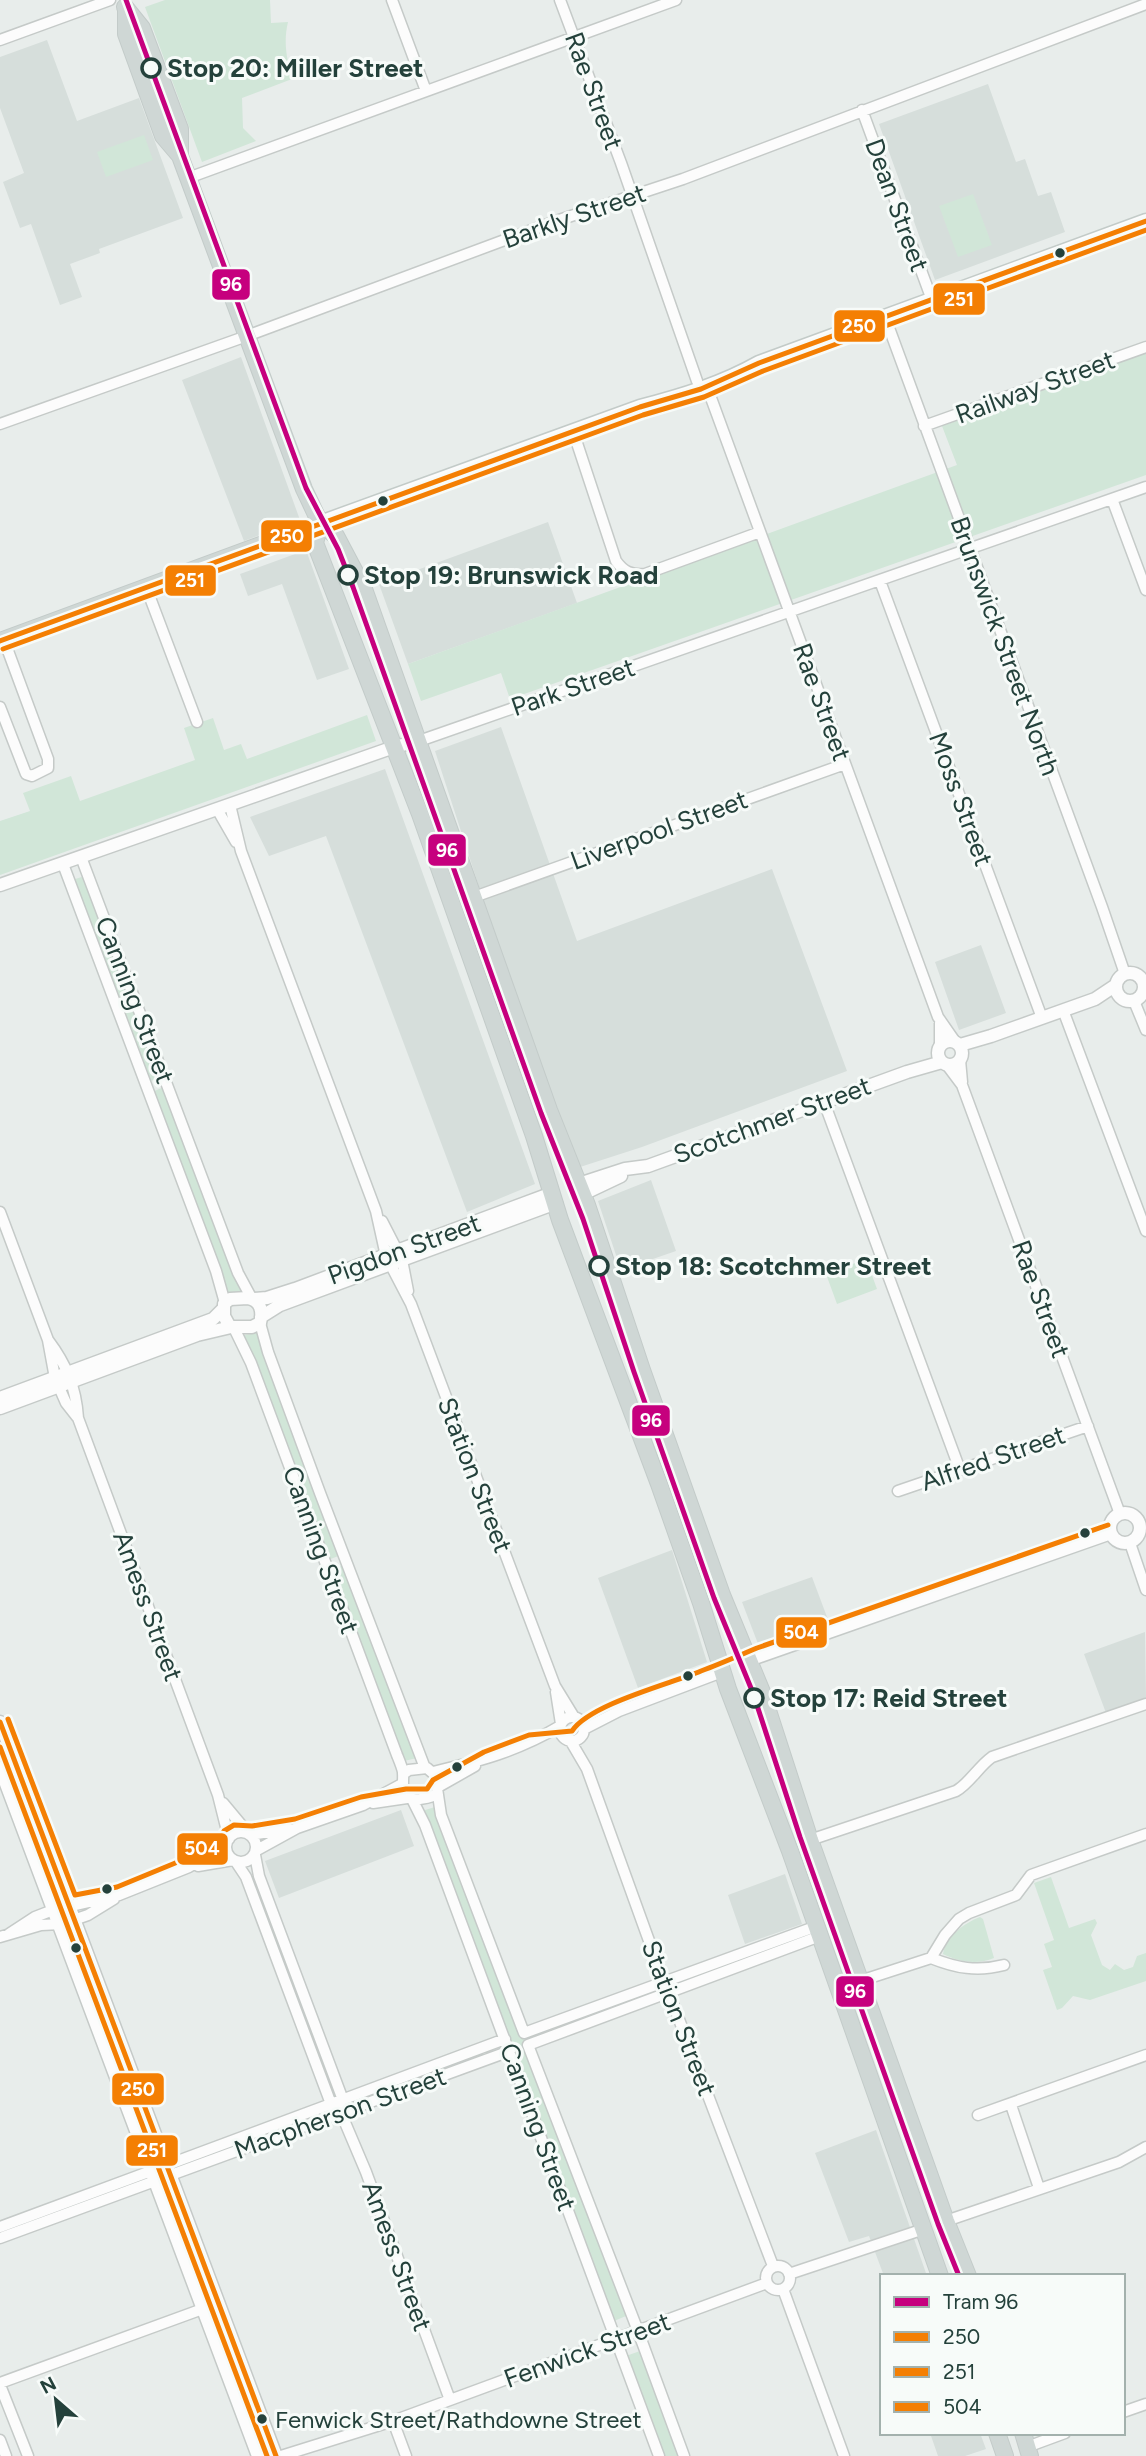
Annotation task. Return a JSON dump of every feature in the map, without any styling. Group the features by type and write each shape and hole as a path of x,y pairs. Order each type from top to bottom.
{"main road":[{"path":"124,4 142,28 180,130 180,156 304,489 320,523 336,536 364,589 521,1031 581,1189 722,1595 780,1743 810,1840 967,2274"},
{"path":"2,641 1146,221"},
{"path":"320,523 316,543 420,814 554,1198 659,1484 722,1672 818,1931 939,2274"},
{"path":"500,1038 521,1031"},
{"path":"554,1198 581,1189"},
{"path":"659,1484 680,1476"},
{"path":"722,1672 749,1661"},
{"path":"998,2435 1004,2455"}],"street":[{"path":"0,40 110,0"},
{"path":"393,0 426,91"},
{"name":"Rae Street","path":"560,0 939,1017 959,1050 962,1085"},
{"path":"188,178 676,0"},
{"name":"Barkly Street","path":"0,424 323,306 693,176 1146,4"},
{"name":"Dean Street","path":"862,110 932,300"},
{"name":"Brunswick Street North","path":"885,317 1125,974"},
{"name":"Railway Street","path":"924,426 1146,347"},
{"path":"573,431 616,561 623,570 634,575 645,574 760,532"},
{"name":"Park Street","path":"0,886 1146,487"},
{"path":"1112,499 1146,590"},
{"name":"Moss Street","path":"880,581 1042,1018"},
{"path":"146,587 197,722"},
{"path":"0,707 26,774 32,776 48,768 48,760 2,641"},
{"name":"Liverpool Street","path":"474,897 845,764"},
{"name":"Station Street","path":"224,807 555,1686 561,1725"},
{"name":"Canning Street","path":"81,857 237,1273 253,1299"},
{"name":"Canning Street","path":"63,863 216,1270 224,1306"},
{"path":"959,1050 946,1041 942,1056 954,1064 959,1050 1095,999 1116,985 1125,974 1133,974 1144,983 1141,996 1134,1001 1121,998 1095,999"},
{"path":"1116,985 1121,998"},
{"path":"1134,1001 1146,1030"},
{"path":"1063,1010 1146,1231"},
{"name":"Rae Street","path":"939,1017 942,1056 962,1085 1120,1514"},
{"name":"Scotchmer Street","path":"581,1189 625,1169 637,1168 824,1102 907,1072 942,1056"},
{"path":"824,1102 960,1470"},
{"name":"Pigdon Street","path":"261,1320 280,1305 394,1258 554,1198"},
{"name":"Amess Street","path":"0,1212 48,1340 56,1382 78,1418"},
{"name":"Pigdon Street","path":"253,1299 275,1296 394,1258"},
{"path":"0,1398 56,1382 197,1335 254,1327 261,1320 259,1303 253,1299 230,1299 213,1319 70,1377"},
{"path":"224,1306 225,1318 232,1328"},
{"name":"Canning Street","path":"261,1320 268,1352 320,1493 429,1770"},
{"name":"Canning Street","path":"232,1328 244,1347 270,1414 402,1779"},
{"name":"Amess Street","path":"48,1340 70,1377 78,1418 218,1795 227,1842"},
{"path":"0,1408 56,1382"},
{"name":"Alfred Street","path":"898,1491 1088,1426"},
{"path":"1120,1514 1142,1521 1139,1533 1130,1543 1119,1542 1111,1534 1111,1523 1120,1514"},
{"path":"749,1661 1111,1534"},
{"path":"1130,1543 1146,1590"},
{"path":"531,1743 577,1739 583,1732 619,1711 722,1672"},
{"name":"Station Street","path":"555,1686 575,1717"},
{"path":"810,1840 956,1791 965,1786 992,1757 1146,1704"},
{"path":"4,1936 35,1917 53,1910 119,1895 189,1867 240,1832 249,1834 297,1828 363,1805 430,1798 437,1790 487,1760 531,1743 561,1725 566,1718 619,1711"},
{"path":"575,1717 582,1722 583,1732"},
{"path":"0,1723 276,2456"},
{"path":"561,1725 561,1733 568,1740"},
{"name":"Station Street","path":"583,1732 587,1769"},
{"name":"Station Street","path":"568,1740 587,1769 773,2266"},
{"path":"363,1805 402,1779 408,1771 487,1760"},
{"path":"0,1768 258,2456"},
{"path":"429,1770 437,1790"},
{"path":"402,1779 410,1799"},
{"name":"Canning Street","path":"437,1790 441,1815 524,2033 547,2031"},
{"name":"Amess Street","path":"218,1795 227,1810 249,1834"},
{"name":"Canning Street","path":"410,1799 425,1825 659,2456"},
{"path":"189,1867 246,1862 297,1828"},
{"path":"249,1834 256,1841 256,1853"},
{"path":"931,1958 959,1919 1016,1895 1031,1875 1146,1834"},
{"path":"227,1842 227,1853 234,1861"},
{"name":"Amess Street","path":"256,1853 259,1876 273,1913 331,2104 341,2113 366,2172 450,2400"},
{"name":"Amess Street","path":"234,1861 246,1877 261,1918 343,2100"},
{"path":"4,1936 75,1919 95,1911 119,1895"},
{"path":"261,1918 273,1913"},
{"path":"547,2031 818,1931"},
{"path":"860,1981 931,1958 967,1969 987,1969 1004,1965"},
{"name":"Canning Street","path":"547,2031 528,2045 684,2456"},
{"name":"Macpherson Street","path":"169,2170 341,2113 505,2039"},
{"name":"Macpherson Street","path":"169,2170 331,2104 510,2051"},
{"path":"978,2115 1146,2054"},
{"path":"341,2113 343,2100"},
{"path":"1011,2105 1039,2188"},
{"path":"137,2134 153,2128"},
{"path":"946,2221 1119,2162 1146,2147"},
{"path":"0,2238 169,2170"},
{"path":"0,2227 153,2176"},
{"path":"789,2274 924,2229"},
{"path":"773,2266 785,2268 789,2274 788,2284 783,2289 776,2290 766,2283 767,2272 773,2266"},
{"name":"Fenwick Street","path":"281,2456 393,2421 766,2283"},
{"path":"783,2289 844,2456"},
{"path":"28,2456 0,2384 219,2303"},
{"path":"1125,2411 1146,2404"},
{"path":"393,2421 406,2456"},
{"path":"1026,2445 1058,2435"},
{"path":"0,2440 6,2456"},
{"name":"Fenwick Street","path":"309,2456 327,2443"}],"shaded area":[{"path":"47,40 77,121 139,98 183,218 99,249 100,253 70,264 82,297 60,305 31,224 20,228 3,182 24,173 0,108 0,57"},
{"path":"988,84 1016,162 1025,159 1038,196 1051,192 1065,232 935,280 879,124"},
{"path":"241,357 300,520 244,541 182,380"},
{"path":"548,522 577,603 408,664 379,584"},
{"path":"306,550 349,669 317,680 282,584 248,596 240,574"},
{"path":"501,727 577,941 772,869 847,1071 642,1147 577,1168 505,967 435,751"},
{"path":"385,769 535,1184 467,1212 326,836 269,856 250,817"},
{"path":"981,945 1006,1013 959,1030 935,962"},
{"path":"651,1180 676,1251 621,1270 598,1201"},
{"path":"672,1550 707,1662 638,1688 598,1578"},
{"path":"812,1577 830,1625 760,1649 742,1602"},
{"path":"1145,1632 1146,1699 1106,1713 1084,1654"},
{"path":"401,1810 414,1846 279,1898 265,1861"},
{"path":"785,1874 802,1924 745,1944 728,1895"},
{"path":"876,2130 926,2274 883,2274 869,2236 849,2242 815,2153"},
{"path":"931,2435 981,2435 986,2449 965,2456 938,2456"}],"green space":[{"path":"165,0 270,0 271,23 288,22 286,44 292,79 242,98 243,128 256,141 202,162 145,7"},
{"path":"144,135 153,160 106,177 97,152"},
{"path":"973,194 992,245 958,257 939,206"},
{"path":"1146,353 1146,475 510,699 501,673 421,701 408,664 957,465 942,426"},
{"path":"367,715 376,741 0,875 0,821 30,811 23,793 71,776 80,801 195,760 184,728 213,718 224,750 241,744 247,759"},
{"path":"85,876 161,1077 148,1082 72,880"},
{"path":"164,1087 241,1292 228,1293 152,1092"},
{"path":"866,1259 877,1289 837,1304 826,1274"},
{"path":"257,1333 341,1555 328,1560 244,1335"},
{"path":"344,1565 417,1758 404,1761 332,1570"},
{"path":"0,1732 62,1894 52,1898 0,1760"},
{"path":"435,1807 520,2035 540,2032 542,2036 524,2046 626,2316 614,2321 422,1811"},
{"path":"1051,1877 1069,1928 1095,1919 1097,1923 1091,1935 1102,1965 1110,1970 1115,1964 1124,1970 1133,1967 1137,1956 1146,1953 1146,1981 1090,2000 1073,1996 1057,2010 1043,1970 1052,1967 1044,1944 1054,1940 1034,1883"},
{"path":"980,1917 983,1919 994,1958 968,1962 943,1954 957,1931"},
{"path":"73,1924 150,2125 138,2129 63,1927"},
{"path":"172,2189 210,2298 205,2300 164,2191"},
{"path":"218,2309 272,2456 262,2456 209,2313"},
{"path":"640,2351 678,2456 663,2456 626,2356"}],"tram line":[{"name":"96","path":"126,0 306,488 338,549 353,587 541,1113 583,1219 714,1598 753,1693 800,1837 958,2274"}],"transit line":[{"name":"250","path":"0,641 640,407 701,389 759,363 1146,221"},
{"name":"251","path":"3,649 643,415 704,397 763,371 1146,230"},
{"name":"504","path":"8,1719 75,1895 117,1887 185,1859 219,1839 224,1831 234,1825 252,1826 295,1819 361,1797 406,1789 427,1789 433,1780 484,1752 529,1735 572,1731 595,1712 632,1696 757,1648 1108,1525"},
{"name":"250","path":"0,1722 276,2456"},
{"name":"251","path":"0,1747 267,2456"}],"place":[{"name":"Stop 20: Miller Street","path":"151,68"},
{"name":"Stop 19: Brunswick Road","path":"348,575"},
{"name":"Stop 18: Scotchmer Street","path":"599,1266"},
{"name":"Stop 17: Reid Street","path":"754,1698"},
{"name":"Fenwick Street/Rathdowne Street","path":"262,2419"}]}
